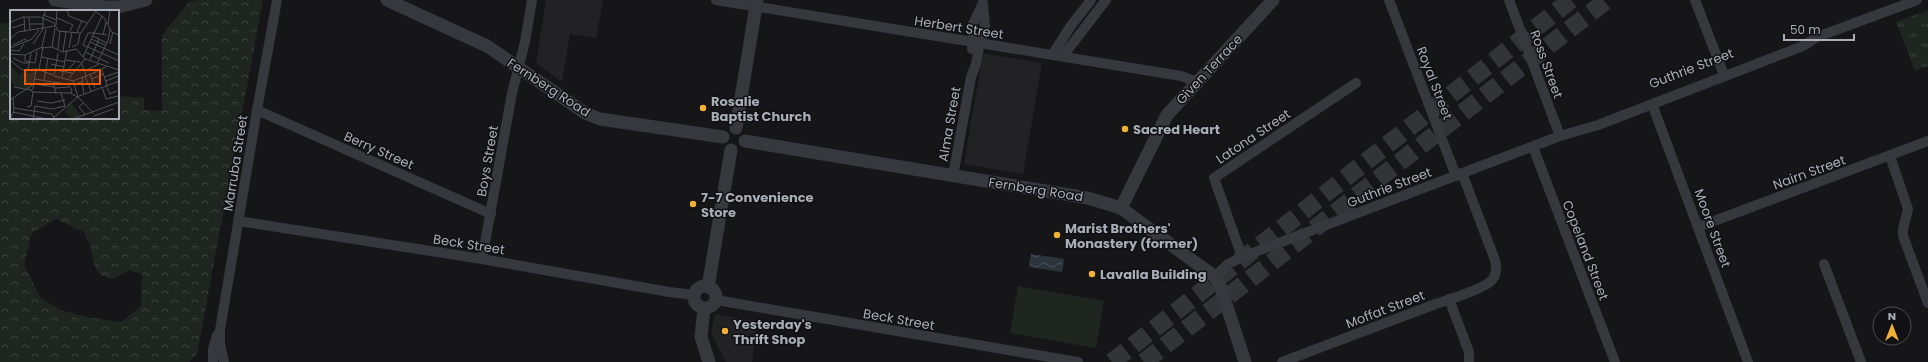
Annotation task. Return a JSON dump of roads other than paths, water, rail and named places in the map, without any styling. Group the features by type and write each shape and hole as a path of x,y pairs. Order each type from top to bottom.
{"street":[{"path":"55,0 78,2 105,7 118,6 146,0"},
{"name":"Marruba Street","path":"224,362 220,344 220,330 256,110 277,0"},
{"name":"Fernberg Road","path":"387,0 487,46 585,113 600,119 723,137"},
{"name":"Boys Street","path":"482,259 512,93 525,42 532,0"},
{"name":"Herbert Street","path":"716,0 757,3 976,43 1053,54 1181,76 1197,82"},
{"path":"1053,54 1070,27 1092,0"},
{"path":"1063,56 1106,0"},
{"name":"Given Terrace","path":"1121,208 1166,115 1273,0"},
{"name":"Royal Street","path":"1389,0 1459,175 1495,260 1495,276"},
{"name":"Ross Street","path":"1509,0 1560,136"},
{"path":"1695,0 1722,70"},
{"name":"Guthrie Street","path":"1215,277 1228,264 1242,257 1560,136 1598,125 1803,46 1817,38 1917,0"},
{"name":"Alma Street","path":"953,176 970,77 976,64 976,43 985,26 983,2"},
{"path":"736,128 757,3"},
{"name":"Guthrie Street","path":"1577,130 1595,119 1722,70 1802,40 1817,38"},
{"name":"Latona Street","path":"1242,257 1214,178 1356,83"},
{"name":"Moore Street","path":"1652,104 1748,362"},
{"name":"Berry Street","path":"256,110 490,214"},
{"path":"736,128 742,132 745,141 738,150 731,150 723,144 723,137 726,131 736,128"},
{"name":"Fernberg Road","path":"745,141 1088,198 1121,208 1215,277 1221,288 1245,362"},
{"name":"Nairn Street","path":"1698,227 1928,141"},
{"name":"Copeland Street","path":"1533,147 1615,362"},
{"path":"708,287 731,150"},
{"path":"1890,156 1908,206 1908,212 1903,229 1904,241 1928,303"},
{"name":"Beck Street","path":"238,221 482,259 669,292 694,295"},
{"path":"1824,264 1861,362"},
{"name":"Moffat Street","path":"1282,362 1485,285 1495,276"},
{"path":"701,287 708,287 716,293 716,300 713,305 704,308 695,302 694,295 701,287"},
{"path":"1449,299 1469,352 1469,362"},
{"name":"Beck Street","path":"716,300 1078,362"},
{"path":"704,308 701,337 702,346 709,362"},
{"name":"Marruba Street","path":"213,362 213,347 220,330"}],"water":[{"path":"1031,254 1064,259 1062,272 1029,267"}],"tunnel":[{"path":"1112,362 1571,0"},
{"path":"1144,362 1607,0"}],"place":[{"name":"Rosalie Baptist Church","path":"703,108"},
{"name":"Sacred Heart","path":"1125,129"},
{"name":"7-7 Convenience Store","path":"693,204"},
{"name":"Marist Brothers' Monastery (former)","path":"1057,235"},
{"name":"Lavalla Building","path":"1092,274"},
{"name":"Yesterday's Thrift Shop","path":"725,331"}]}
